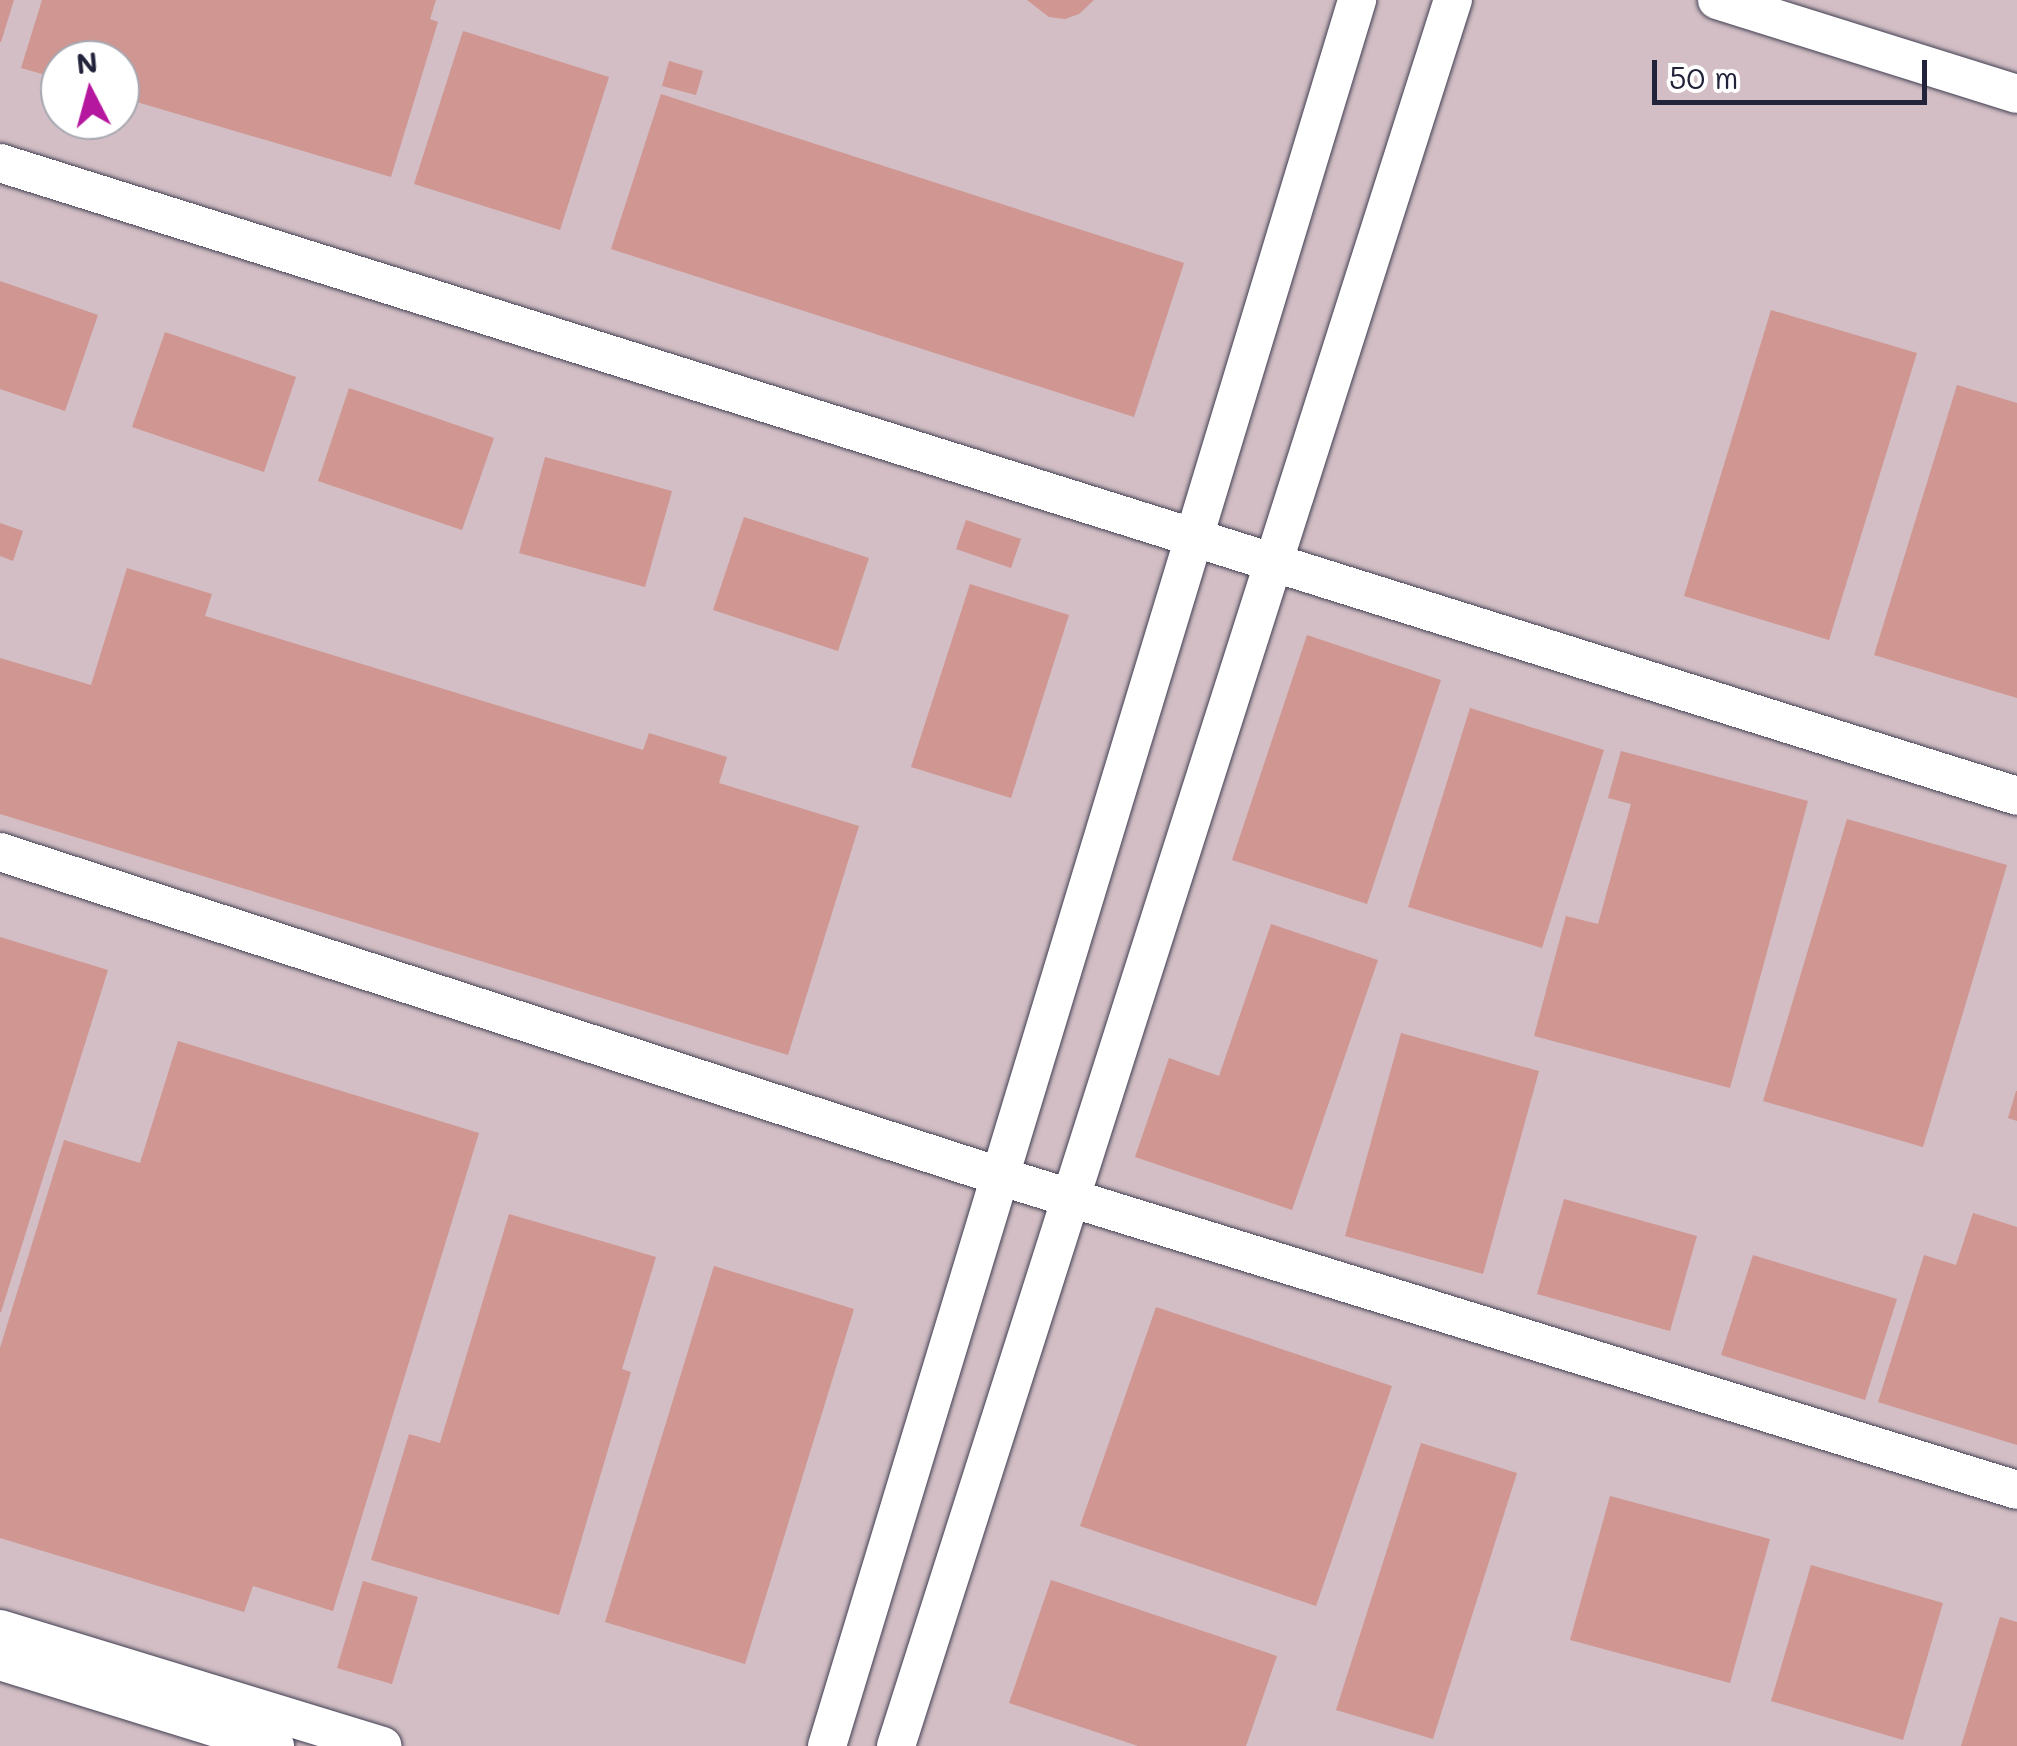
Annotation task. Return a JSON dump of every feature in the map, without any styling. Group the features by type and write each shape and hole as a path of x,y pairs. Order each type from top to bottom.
{"street":[{"path":"827,1746 1357,0"},
{"path":"896,1746 1453,0"},
{"path":"1718,0 2017,94"},
{"path":"0,163 2017,796"},
{"path":"0,852 999,1176 2017,1490"},
{"path":"0,1629 382,1746"},
{"path":"0,1661 275,1746"}],"shaded area":[{"path":"0,0 2017,0 2017,1746 0,1746"}],"building":[{"path":"0,0 14,0 1,42 0,42"},
{"path":"42,0 436,0 430,19 438,22 391,177 140,103 140,40 40,40 40,73 21,68"},
{"path":"1027,0 1094,0 1079,14 1065,19 1049,17"},
{"path":"463,31 609,77 560,230 414,184"},
{"path":"669,61 703,71 696,95 662,86"},
{"path":"661,94 1184,263 1134,417 611,249"},
{"path":"0,281 98,315 65,411 0,389"},
{"path":"1771,310 1917,353 1829,640 1684,596"},
{"path":"165,332 296,377 264,472 132,427"},
{"path":"1957,385 2017,403 2017,698 1874,655"},
{"path":"349,388 494,438 462,530 318,481"},
{"path":"545,457 672,491 645,587 519,553"},
{"path":"744,517 869,558 838,651 713,610"},
{"path":"966,520 1021,539 1011,568 956,549"},
{"path":"0,523 23,531 13,561 0,556"},
{"path":"127,568 212,594 205,616 643,750 649,733 727,757 719,783 859,826 788,1055 0,814 0,658 91,685"},
{"path":"970,584 1069,615 1011,798 911,767"},
{"path":"1307,635 1441,680 1367,904 1232,860"},
{"path":"1470,708 1604,750 1542,948 1408,907"},
{"path":"1621,751 1808,801 1730,1088 1534,1036 1566,916 1598,924 1631,804 1608,798"},
{"path":"1847,819 2007,865 1923,1147 1763,1101"},
{"path":"1271,924 1378,960 1292,1210 1135,1157 1169,1058 1219,1076"},
{"path":"0,937 108,970 1,1312 0,1312"},
{"path":"1401,1033 1539,1071 1483,1274 1345,1236"},
{"path":"178,1041 479,1133 333,1611 253,1586 244,1612 0,1538 0,1348 64,1140 140,1163"},
{"path":"2017,1091 2017,1121 2008,1118"},
{"path":"1564,1199 1697,1236 1670,1331 1537,1294"},
{"path":"1973,1213 2017,1227 2017,1445 1878,1402 1924,1255 1956,1265"},
{"path":"509,1214 656,1257 622,1369 631,1372 559,1615 371,1560 409,1434 440,1443"},
{"path":"1753,1255 1897,1299 1865,1400 1721,1355"},
{"path":"714,1266 854,1309 745,1664 605,1622"},
{"path":"1156,1307 1392,1386 1316,1606 1080,1526"},
{"path":"1421,1443 1517,1473 1433,1739 1336,1710"},
{"path":"1610,1496 1770,1539 1730,1683 1570,1640"},
{"path":"1811,1565 1943,1603 1903,1740 1771,1701"},
{"path":"1051,1580 1277,1656 1246,1746 1138,1746 1009,1703"},
{"path":"363,1581 418,1597 392,1684 337,1668"},
{"path":"2000,1617 2017,1622 2017,1746 1961,1746"}]}
